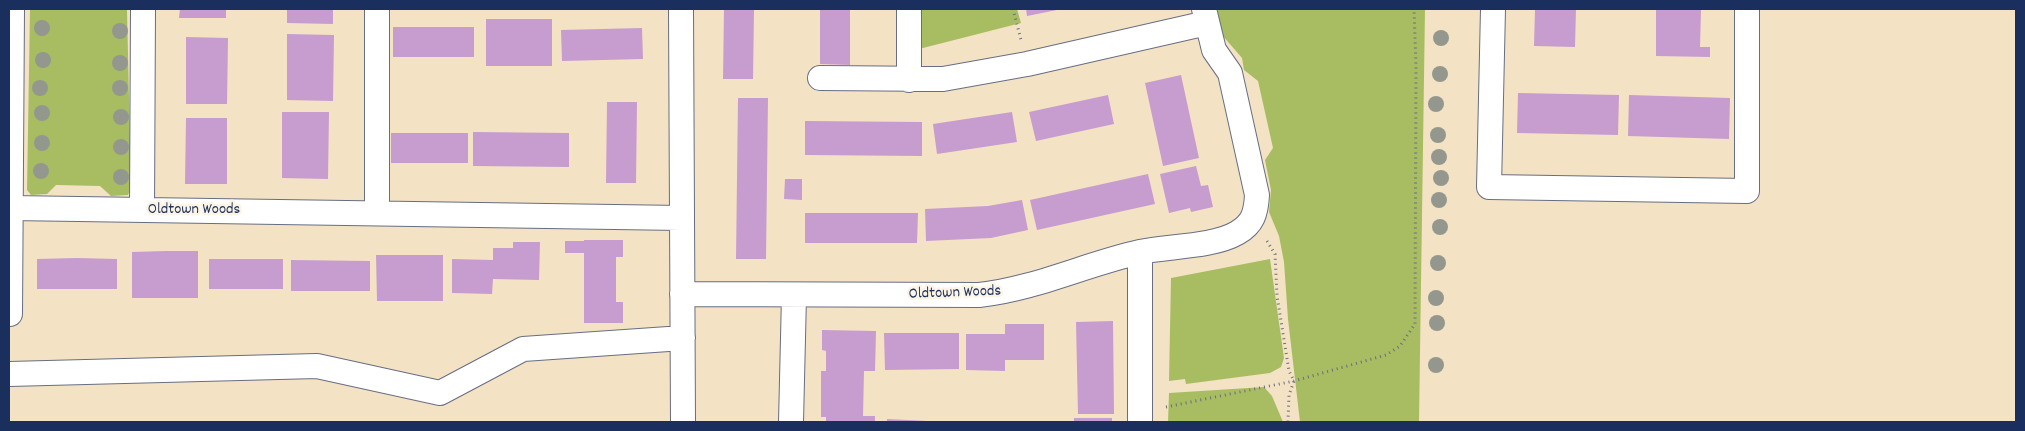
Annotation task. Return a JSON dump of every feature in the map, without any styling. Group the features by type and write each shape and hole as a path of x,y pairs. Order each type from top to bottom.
{"street":[{"path":"10,314 12,9"},
{"path":"142,9 142,210"},
{"path":"377,9 377,212"},
{"path":"681,9 683,422"},
{"path":"909,9 909,80"},
{"path":"1493,9 1489,187 1747,191 1747,9"},
{"path":"820,78 944,79 1027,64 1205,16 1214,50 1230,73 1257,195 1256,213 1249,223"},
{"name":"Oldtown Woods","path":"11,208 681,218"},
{"name":"Oldtown Woods","path":"682,294 944,296 1008,292 1140,252 1223,239 1238,233 1249,223"},
{"path":"1140,252 1140,418"},
{"path":"791,422 794,296"},
{"path":"9,374 317,366 440,393 523,349 683,338"}],"path":[{"path":"1140,418 1294,381 1386,355 1400,346 1415,324 1416,66 1414,9"},
{"path":"1249,223 1264,236 1275,254 1277,296 1289,371 1294,381 1288,395 1288,422"}],"green space":[{"path":"30,9 127,9 131,188 128,195 111,196 100,186 56,185 47,194 31,195 27,190"},
{"path":"918,9 1017,9 1021,23 919,49"},
{"path":"1217,9 1425,9 1419,422 1300,422 1288,319 1284,262 1279,236 1269,212 1271,190 1265,160 1273,148 1258,81 1244,70 1242,58 1222,35"},
{"path":"1270,259 1284,358 1281,367 1270,373 1186,384 1185,379 1169,381 1171,278"},
{"path":"1264,387 1272,396 1283,422 1168,422 1169,393"}],"building":[{"path":"180,9 226,9 226,18 179,18"},
{"path":"287,9 333,9 333,24 287,23"},
{"path":"724,9 754,9 753,79 723,79"},
{"path":"820,9 850,9 850,65 820,64"},
{"path":"1026,9 1057,9 1057,10 1027,16"},
{"path":"1535,9 1576,9 1575,47 1534,46"},
{"path":"1656,9 1701,9 1700,47 1710,47 1710,57 1656,56"},
{"path":"486,19 552,19 552,66 486,66"},
{"path":"393,27 474,27 474,57 393,57"},
{"path":"642,28 643,59 562,61 561,30"},
{"path":"287,34 334,35 333,101 287,100"},
{"path":"186,37 228,38 227,104 186,104"},
{"path":"1181,75 1199,158 1163,166 1145,83"},
{"path":"1518,93 1619,95 1618,135 1517,133"},
{"path":"1108,95 1114,124 1036,141 1029,112"},
{"path":"1629,95 1730,98 1729,139 1628,136"},
{"path":"738,98 768,98 766,259 736,259"},
{"path":"607,102 637,102 636,183 606,183"},
{"path":"282,112 329,112 328,179 282,178"},
{"path":"1012,112 1017,142 937,154 933,124"},
{"path":"186,118 227,118 227,184 185,184"},
{"path":"805,121 922,122 922,156 805,155"},
{"path":"473,132 569,133 569,167 473,166"},
{"path":"391,133 468,133 468,163 391,163"},
{"path":"1196,166 1201,186 1208,185 1213,207 1191,212 1190,208 1169,213 1160,174"},
{"path":"1148,174 1155,204 1037,230 1030,200"},
{"path":"785,179 802,179 802,200 784,199"},
{"path":"1022,200 1028,230 991,238 926,241 925,209 988,206"},
{"path":"805,213 918,213 917,243 805,243"},
{"path":"623,240 623,257 616,257 616,302 623,302 623,323 584,323 584,253 565,253 565,241"},
{"path":"513,242 540,242 539,280 493,279 492,294 452,293 452,259 493,260 493,248 513,248"},
{"path":"198,251 198,298 132,298 132,252"},
{"path":"376,255 443,255 443,301 377,301"},
{"path":"37,259 117,259 117,289 37,289"},
{"path":"209,259 283,259 283,289 209,289"},
{"path":"291,260 370,261 370,291 291,291"},
{"path":"1113,321 1114,414 1078,414 1076,322"},
{"path":"1005,324 1044,324 1044,360 1005,360 1005,371 966,370 966,334 1005,334"},
{"path":"822,330 876,331 875,371 864,371 863,416 875,416 875,422 826,422 826,417 821,417 821,371 826,371 826,351 822,350"},
{"path":"884,333 959,333 959,369 885,370"},
{"path":"1074,418 1112,418 1112,422 1074,422"},
{"path":"887,419 928,421 928,422 887,422"}]}
